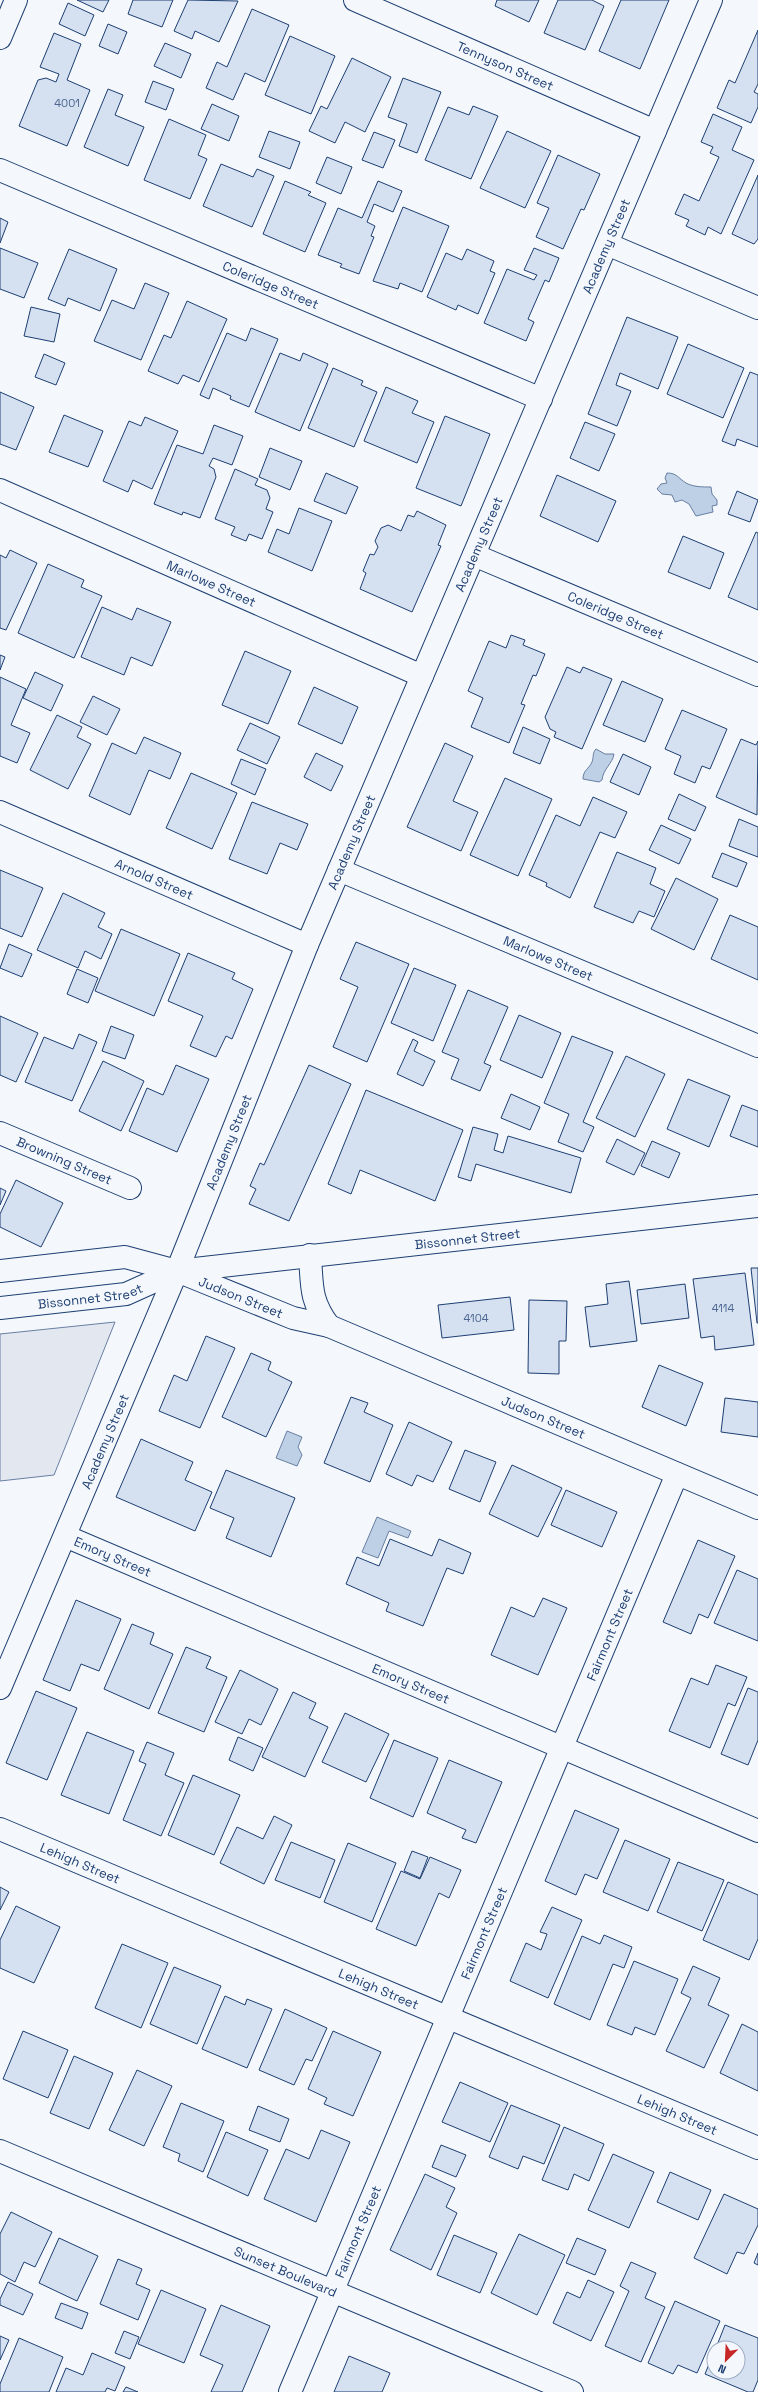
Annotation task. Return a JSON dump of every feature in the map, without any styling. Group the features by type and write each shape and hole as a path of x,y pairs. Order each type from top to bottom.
{"street":[{"path":"0,38 16,0"},
{"name":"Tennyson Street","path":"355,0 655,131"},
{"name":"Academy Street","path":"0,1688 177,1271 307,945 711,0"},
{"name":"Coleridge Street","path":"0,170 541,399"},
{"path":"607,244 758,308"},
{"name":"Marlowe Street","path":"0,490 422,676"},
{"name":"Coleridge Street","path":"474,555 758,675"},
{"name":"Arnold Street","path":"0,812 307,945"},
{"name":"Marlowe Street","path":"339,870 758,1046"},
{"name":"Browning Street","path":"0,1133 130,1188"},
{"name":"Bissonnet Street","path":"0,1308 126,1294 177,1271 758,1206"},
{"path":"310,1255 312,1294 318,1312 329,1326"},
{"name":"Bissonnet Street","path":"0,1271 125,1257 177,1271"},
{"name":"Judson Street","path":"177,1271 293,1318 329,1326 677,1474 755,1505"},
{"name":"Fairmont Street","path":"290,2392 677,1474"},
{"name":"Emory Street","path":"65,1536 758,1830"},
{"name":"Lehigh Street","path":"0,1829 758,2148"},
{"name":"Sunset Boulevard","path":"0,2151 572,2392"}],"shaded area":[{"path":"115,1322 54,1475 0,1481 0,1334"}],"water":[{"path":"667,473 675,475 686,483 692,485 711,487 712,494 717,500 717,505 712,506 713,512 696,516 689,504 682,500 675,502 672,495 662,494 657,489 661,484 667,483 665,478"},
{"path":"596,749 605,754 614,754 602,780 599,782 583,779 585,772 592,762"},
{"path":"287,1431 302,1437 298,1447 302,1455 297,1466 276,1458"},
{"path":"377,1517 411,1531 408,1538 389,1531 378,1558 362,1552"}],"building":[{"path":"77,0 109,0 103,12"},
{"path":"133,0 173,0 162,27 128,14"},
{"path":"188,0 238,1 219,42 195,31 192,39 174,31"},
{"path":"497,0 539,0 529,22 495,6"},
{"path":"558,0 592,0 604,6 585,50 544,33"},
{"path":"621,0 669,0 640,69 599,51"},
{"path":"68,3 94,15 85,36 59,24"},
{"path":"252,9 289,25 265,82 245,73 233,100 206,88 217,62 227,67"},
{"path":"108,24 127,32 118,54 99,46"},
{"path":"758,30 758,84 754,92 758,94 758,107 751,123 717,108 729,80 735,83"},
{"path":"54,33 81,44 67,80 90,90 67,146 19,126 38,80 46,78 56,82 59,74 40,67"},
{"path":"290,36 335,56 311,114 265,95"},
{"path":"165,43 191,54 181,78 154,66"},
{"path":"352,58 391,77 365,132 345,122 335,143 309,131 321,106 327,109"},
{"path":"403,78 441,92 417,153 399,146 407,124 388,117"},
{"path":"153,81 174,89 166,110 145,102"},
{"path":"108,89 123,95 115,115 144,127 128,166 84,147"},
{"path":"212,104 239,116 229,141 201,129"},
{"path":"473,106 498,116 471,179 425,160 448,107 469,115"},
{"path":"713,114 742,127 732,150 754,160 721,234 708,227 705,235 686,226 689,220 675,214 684,194 699,201 719,157 710,153 713,147 701,142"},
{"path":"169,119 206,135 198,155 207,159 190,199 144,180"},
{"path":"269,131 300,142 290,169 259,157"},
{"path":"507,131 551,151 525,208 480,188"},
{"path":"374,132 395,140 383,168 362,160"},
{"path":"558,155 600,174 584,210 581,209 563,249 536,237 549,208 537,203"},
{"path":"327,157 352,167 341,194 316,183"},
{"path":"221,164 253,177 257,169 274,176 252,227 203,206"},
{"path":"758,175 758,239 754,244 732,234"},
{"path":"285,181 311,192 308,195 326,203 305,252 263,234"},
{"path":"378,181 402,191 393,212 374,204 367,222 375,226 371,236 374,237 359,274 340,267 342,264 318,255 338,208 362,218"},
{"path":"403,207 449,226 422,292 400,283 398,289 373,281"},
{"path":"0,218 8,222 0,243"},
{"path":"0,248 38,263 24,298 0,289"},
{"path":"534,248 559,258 549,282 545,280 528,319 534,322 526,341 484,323 507,269 534,280 537,275 524,270"},
{"path":"69,249 117,269 100,311 68,298 65,306 48,299"},
{"path":"467,249 494,261 490,271 495,273 478,314 458,305 456,310 427,297 446,253 462,260"},
{"path":"145,283 169,293 141,360 94,341 112,300 134,309"},
{"path":"187,301 227,319 199,382 183,375 178,384 148,371 164,335 171,338"},
{"path":"31,307 60,314 54,342 24,336"},
{"path":"627,317 678,337 658,389 620,373 616,385 631,391 617,426 588,414"},
{"path":"251,328 278,339 249,407 230,399 231,396 213,388 209,399 200,395 227,333 246,341"},
{"path":"688,344 744,368 723,418 667,394"},
{"path":"280,353 300,361 303,353 328,364 300,431 255,412"},
{"path":"44,354 65,363 56,385 35,377"},
{"path":"333,368 363,381 361,385 377,392 354,447 308,428"},
{"path":"750,372 758,375 758,447 737,439 735,446 722,441"},
{"path":"386,387 418,401 412,413 434,422 417,463 364,441"},
{"path":"0,392 34,407 16,450 0,444"},
{"path":"64,415 103,431 88,467 49,452"},
{"path":"445,416 490,434 461,506 416,488"},
{"path":"145,417 178,431 152,489 133,480 128,492 103,481 129,421 141,426"},
{"path":"585,422 615,434 599,471 570,458"},
{"path":"214,425 243,436 232,465 213,458 209,466 214,469 216,477 200,518 183,512 182,515 154,504 177,445 203,454"},
{"path":"270,448 302,461 290,490 259,477"},
{"path":"235,469 258,479 255,485 267,490 270,498 266,509 273,512 262,539 249,534 246,541 231,535 235,527 215,519"},
{"path":"326,473 358,487 346,514 314,501"},
{"path":"557,475 616,501 598,542 540,516"},
{"path":"737,491 758,500 750,522 728,514"},
{"path":"299,508 332,521 312,571 268,552 277,529 289,534"},
{"path":"417,511 446,525 438,545 441,546 412,612 360,589 366,573 363,571 370,554 374,555 378,547 375,541 381,528 388,525 401,531 408,515 414,517"},
{"path":"756,532 758,533 758,610 728,597"},
{"path":"683,536 724,553 710,589 668,572"},
{"path":"10,550 37,563 6,630 0,628 0,555 6,558"},
{"path":"48,564 84,580 81,587 102,596 74,658 18,633"},
{"path":"102,607 132,620 137,608 171,622 152,666 131,657 124,675 81,657"},
{"path":"511,635 525,640 523,645 545,654 536,676 533,675 521,704 525,705 509,743 471,727 483,698 468,691 489,641 506,648"},
{"path":"245,651 291,671 268,724 222,705"},
{"path":"0,655 5,657 0,670"},
{"path":"567,667 580,673 583,667 612,679 582,749 554,737 556,732 550,729 545,717"},
{"path":"35,672 63,685 51,711 23,698"},
{"path":"0,677 26,689 11,725 30,733 17,763 0,756"},
{"path":"622,681 663,699 645,742 603,725"},
{"path":"314,687 358,707 342,744 298,724"},
{"path":"93,696 120,709 107,735 80,722"},
{"path":"682,710 727,729 710,769 702,766 695,783 674,774 681,756 665,749"},
{"path":"57,715 82,727 77,737 91,744 68,789 30,770"},
{"path":"250,723 280,737 267,764 237,750"},
{"path":"523,727 550,739 540,764 513,753"},
{"path":"144,737 181,753 170,779 149,770 130,815 89,796 112,743 136,754"},
{"path":"741,739 756,745 758,741 757,815 716,797"},
{"path":"445,743 473,756 453,801 478,812 461,851 407,827"},
{"path":"316,753 343,766 331,791 304,777"},
{"path":"623,754 651,767 639,795 610,782"},
{"path":"241,759 266,769 255,795 231,784"},
{"path":"191,773 237,793 212,849 166,828"},
{"path":"505,778 552,799 518,876 470,855"},
{"path":"679,794 706,807 695,831 668,819"},
{"path":"593,797 627,812 615,838 600,832 570,898 546,886 547,883 529,875 556,815 580,826"},
{"path":"252,802 308,824 297,850 280,843 267,874 229,859"},
{"path":"739,819 758,827 758,857 729,846"},
{"path":"661,825 691,839 679,864 649,850"},
{"path":"617,852 656,868 650,884 665,891 654,917 639,911 633,923 594,907"},
{"path":"722,853 747,863 737,887 712,877"},
{"path":"0,870 43,888 22,937 0,928"},
{"path":"676,878 718,899 694,950 651,929"},
{"path":"63,893 105,913 98,927 112,934 101,959 85,951 78,968 37,950"},
{"path":"730,915 758,927 758,980 711,959"},
{"path":"121,929 180,954 154,1016 95,991"},
{"path":"356,942 409,964 367,1062 333,1047 358,987 340,979"},
{"path":"9,944 32,954 22,977 0,968"},
{"path":"188,953 235,973 232,979 253,989 232,1039 226,1036 216,1057 190,1046 203,1016 168,1001"},
{"path":"414,968 456,985 433,1041 391,1023"},
{"path":"77,969 98,978 88,1003 67,994"},
{"path":"468,990 508,1007 484,1063 491,1066 480,1091 451,1079 459,1059 442,1052"},
{"path":"519,1015 561,1033 542,1078 500,1060"},
{"path":"0,1016 38,1033 16,1082 0,1075"},
{"path":"111,1026 134,1035 125,1059 102,1051"},
{"path":"79,1034 97,1042 72,1101 25,1082 44,1037 73,1049"},
{"path":"572,1036 613,1052 583,1122 594,1127 583,1152 558,1142 569,1114 544,1103"},
{"path":"413,1039 418,1042 414,1051 435,1061 423,1086 397,1074"},
{"path":"626,1056 665,1074 635,1137 596,1118"},
{"path":"103,1061 144,1081 121,1131 79,1111"},
{"path":"176,1065 209,1079 177,1152 129,1131 147,1088 163,1095"},
{"path":"309,1065 351,1084 289,1221 249,1204 256,1189 250,1186 260,1163 264,1165"},
{"path":"688,1079 730,1096 709,1147 667,1129"},
{"path":"366,1090 463,1130 435,1201 360,1170 351,1194 328,1184"},
{"path":"511,1094 540,1107 530,1130 501,1118"},
{"path":"742,1105 758,1111 758,1147 730,1136"},
{"path":"473,1127 498,1134 494,1150 503,1153 508,1136 581,1158 571,1193 476,1164 471,1181 458,1177"},
{"path":"617,1139 645,1153 634,1175 606,1162"},
{"path":"652,1141 680,1153 669,1178 641,1166"},
{"path":"16,1180 63,1203 41,1247 0,1227 0,1214"},
{"path":"0,1188 6,1191 0,1205"},
{"path":"751,1268 758,1268 758,1323 757,1323"},
{"path":"745,1273 754,1345 715,1350 714,1336 701,1338 693,1279"},
{"path":"629,1281 637,1341 590,1347 585,1307 608,1304 606,1284"},
{"path":"685,1284 689,1318 641,1324 637,1290"},
{"path":"510,1297 514,1330 442,1338 438,1305"},
{"path":"529,1300 567,1301 566,1341 559,1341 559,1374 528,1373"},
{"path":"206,1336 235,1348 200,1428 159,1411 174,1375 187,1381"},
{"path":"251,1353 271,1362 268,1370 292,1382 266,1437 222,1417"},
{"path":"659,1365 703,1383 686,1426 642,1407"},
{"path":"351,1397 368,1403 364,1412 393,1425 370,1482 324,1463"},
{"path":"725,1398 758,1402 758,1437 721,1432"},
{"path":"409,1422 452,1442 433,1482 417,1475 412,1486 386,1474"},
{"path":"141,1439 193,1462 185,1480 212,1492 195,1531 116,1497"},
{"path":"465,1450 496,1462 480,1502 449,1489"},
{"path":"512,1465 562,1488 538,1537 489,1514"},
{"path":"226,1470 295,1498 271,1557 226,1538 234,1518 210,1508"},
{"path":"566,1490 617,1512 602,1547 551,1525"},
{"path":"390,1539 432,1556 439,1539 471,1553 463,1574 447,1568 423,1626 386,1611 389,1603 346,1584 357,1557 379,1566"},
{"path":"698,1540 735,1556 708,1618 699,1614 691,1634 663,1622"},
{"path":"737,1570 758,1579 758,1641 714,1623"},
{"path":"543,1598 567,1608 538,1675 491,1655 511,1607 534,1617"},
{"path":"76,1600 121,1619 99,1671 81,1664 70,1691 43,1680"},
{"path":"132,1624 154,1633 150,1644 173,1654 149,1709 104,1689"},
{"path":"186,1647 211,1657 206,1668 227,1677 204,1732 158,1713"},
{"path":"716,1665 747,1677 735,1706 728,1703 710,1748 669,1731 691,1678 708,1685"},
{"path":"240,1670 278,1689 261,1725 249,1719 242,1734 215,1722"},
{"path":"748,1688 758,1692 758,1740 748,1765 721,1754"},
{"path":"36,1691 77,1708 47,1780 6,1763"},
{"path":"293,1692 316,1703 309,1718 328,1727 305,1777 262,1757"},
{"path":"345,1713 389,1734 366,1782 322,1762"},
{"path":"87,1732 134,1751 109,1814 61,1795"},
{"path":"238,1737 263,1748 253,1771 229,1760"},
{"path":"394,1740 438,1758 413,1817 370,1798"},
{"path":"147,1742 174,1753 165,1775 184,1783 161,1836 123,1820 146,1764 139,1761"},
{"path":"449,1760 502,1782 476,1843 462,1838 466,1830 427,1813"},
{"path":"193,1775 240,1795 214,1855 168,1835"},
{"path":"575,1810 619,1829 597,1879 585,1874 576,1895 545,1881"},
{"path":"274,1816 292,1825 264,1884 220,1863 237,1827 263,1839"},
{"path":"625,1840 670,1859 648,1911 603,1892"},
{"path":"291,1842 335,1860 320,1898 275,1880"},
{"path":"348,1843 396,1863 372,1922 324,1902"},
{"path":"412,1851 428,1857 420,1878 404,1871"},
{"path":"430,1857 461,1870 449,1898 439,1893 416,1946 376,1929 401,1871 420,1879"},
{"path":"678,1862 724,1880 702,1931 657,1912"},
{"path":"728,1882 758,1895 758,1939 749,1960 703,1940"},
{"path":"0,1887 9,1892 0,1910"},
{"path":"16,1906 60,1927 34,1983 0,1968 0,1940"},
{"path":"552,1907 582,1920 548,1998 510,1981 526,1943 541,1950 547,1934 540,1932"},
{"path":"604,1935 632,1947 624,1968 613,1964 590,2020 554,2004 582,1936 600,1944"},
{"path":"122,1944 168,1963 141,2028 95,2008"},
{"path":"634,1961 678,1979 655,2035 635,2027 632,2035 607,2025"},
{"path":"693,1966 720,1978 708,2005 729,2015 704,2068 666,2051 691,1998 681,1993"},
{"path":"174,1967 221,1986 197,2044 150,2024"},
{"path":"225,1996 245,2005 247,1999 272,2009 247,2068 202,2049"},
{"path":"285,2009 327,2028 312,2061 306,2059 294,2085 259,2070"},
{"path":"742,2024 758,2032 758,2091 720,2073"},
{"path":"23,2031 68,2050 48,2098 3,2079"},
{"path":"333,2031 381,2052 353,2116 324,2104 327,2098 308,2089"},
{"path":"74,2056 113,2073 89,2129 50,2113"},
{"path":"137,2070 172,2086 144,2146 109,2130"},
{"path":"460,2082 508,2103 490,2142 442,2122"},
{"path":"181,2103 224,2121 203,2172 178,2161 180,2154 163,2147"},
{"path":"511,2105 560,2125 544,2164 523,2156 518,2169 489,2157"},
{"path":"258,2106 289,2119 280,2142 249,2130"},
{"path":"564,2127 604,2144 589,2181 574,2174 568,2190 542,2180"},
{"path":"321,2130 350,2142 316,2222 264,2199 286,2149 309,2159"},
{"path":"226,2132 268,2150 248,2196 207,2177"},
{"path":"441,2145 466,2155 456,2177 432,2167"},
{"path":"613,2154 654,2172 629,2228 588,2210"},
{"path":"670,2172 711,2190 698,2220 657,2202"},
{"path":"425,2174 455,2188 446,2207 457,2213 431,2270 390,2250"},
{"path":"724,2194 758,2209 758,2225 744,2254 737,2252 727,2274 694,2258"},
{"path":"11,2212 52,2232 35,2267 24,2262 15,2282 0,2274 0,2234"},
{"path":"519,2234 565,2255 537,2315 491,2293"},
{"path":"454,2235 497,2253 480,2293 437,2275"},
{"path":"59,2238 98,2256 77,2301 39,2283"},
{"path":"577,2238 606,2250 595,2275 566,2263"},
{"path":"758,2253 758,2265 754,2263"},
{"path":"118,2259 142,2269 136,2284 150,2290 138,2320 100,2304"},
{"path":"631,2262 656,2273 645,2298 665,2307 641,2362 605,2346 629,2291 620,2286"},
{"path":"588,2280 614,2292 591,2341 553,2323 567,2292 580,2298"},
{"path":"8,2282 33,2294 23,2315 0,2305 0,2299"},
{"path":"161,2290 206,2309 184,2363 138,2344"},
{"path":"675,2301 720,2321 712,2340 706,2340 706,2353 697,2373 678,2365 673,2374 648,2363"},
{"path":"61,2303 88,2313 82,2329 55,2318"},
{"path":"221,2305 270,2326 242,2392 211,2392 223,2365 200,2355"},
{"path":"725,2325 758,2338 758,2380 753,2392 748,2392 719,2380 746,2380 746,2340 719,2340"},
{"path":"124,2331 139,2337 130,2359 115,2353"},
{"path":"0,2336 9,2340 0,2360"},
{"path":"19,2338 63,2357 49,2392 0,2392 0,2384"},
{"path":"92,2353 125,2367 115,2391 107,2388 105,2392 56,2392 66,2368 83,2375"},
{"path":"349,2356 390,2373 382,2392 334,2392"},
{"path":"126,2387 138,2392 123,2392"}]}
